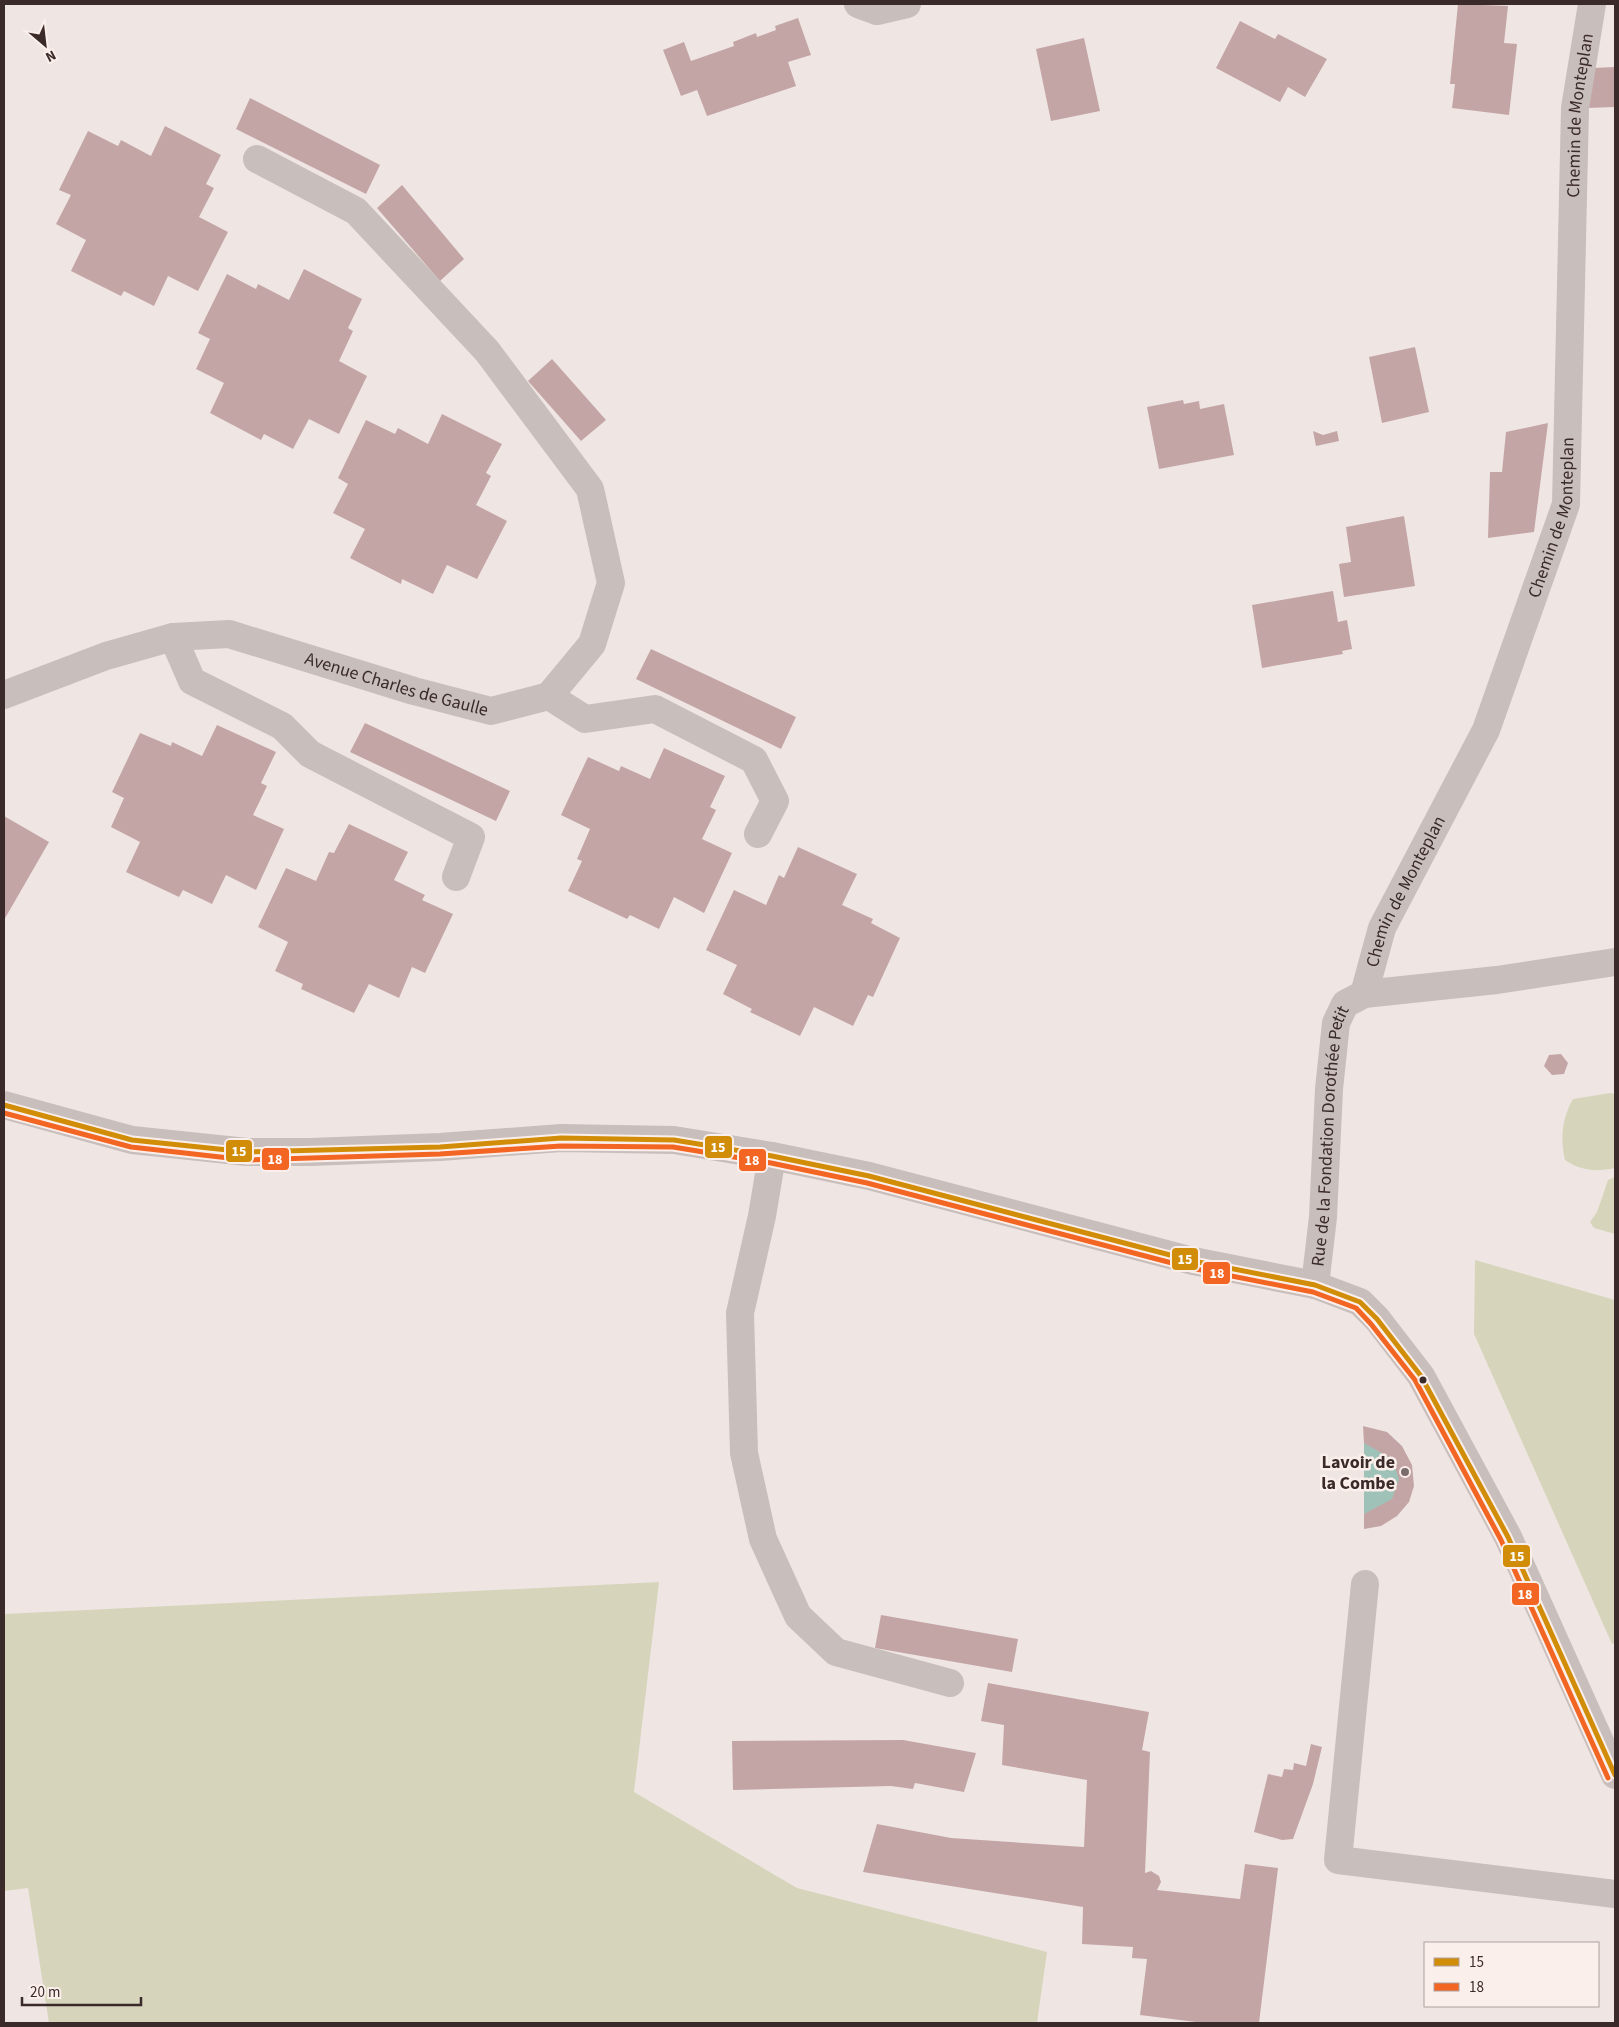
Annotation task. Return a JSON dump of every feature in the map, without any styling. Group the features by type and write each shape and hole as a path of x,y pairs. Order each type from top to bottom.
{"street":[{"path":"858,4 877,11 907,4"},
{"name":"Chemin de Monteplan","path":"1364,994 1382,928 1486,730 1566,504 1576,108 1592,4"},
{"path":"257,160 356,211 487,351 590,489 610,583 592,644 549,696 585,719 655,709 754,760 774,801 758,834"},
{"name":"Avenue Charles de Gaulle","path":"4,695 106,656 172,637 229,634 414,691 491,711 549,696"},
{"path":"172,637 192,681 282,726 310,754 472,837 456,877"},
{"name":"Rue de la Fondation Dorothée Petit","path":"1615,962 1497,980 1364,994 1345,1004 1336,1023 1329,1089 1323,1217 1315,1285 1360,1302 1377,1319 1421,1376 1508,1537 1615,1775"},
{"path":"4,1105 132,1140 247,1152 311,1152 430,1147 561,1138 674,1140 772,1156 869,1176 1193,1261 1315,1285"},
{"path":"772,1156 762,1216 740,1314 744,1453 763,1539 798,1616 836,1652 950,1683"},
{"path":"1365,1584 1338,1860 1615,1894"}],"shaded area":[{"path":"1610,1093 1615,1094 1615,1168 1589,1170 1571,1164 1565,1160 1562,1136 1569,1106 1573,1099"},
{"path":"1615,1177 1615,1234 1594,1228 1590,1222 1597,1212 1608,1180"},
{"path":"1475,1260 1615,1300 1615,1643 1612,1644 1474,1334"},
{"path":"659,1582 634,1792 797,1888 1047,1952 1037,2023 49,2023 28,1888 4,1891 4,1614"}],"water":[{"path":"1364,1440 1389,1454 1402,1479 1392,1501 1364,1517"}],"building":[{"path":"1458,4 1508,6 1504,43 1517,44 1509,115 1452,108 1455,84 1450,84"},
{"path":"798,18 811,55 788,62 796,86 707,116 697,90 681,96 663,50 684,42 691,61 734,46 733,42 756,33 757,37 776,30 775,26"},
{"path":"1240,21 1275,39 1278,34 1327,59 1305,97 1288,87 1280,102 1216,68"},
{"path":"1084,38 1100,111 1051,121 1036,49"},
{"path":"1615,67 1615,107 1586,108 1592,68"},
{"path":"250,98 380,165 366,194 236,129"},
{"path":"165,126 221,155 206,184 214,188 199,217 228,232 198,291 168,276 154,306 124,291 121,296 71,271 86,240 56,224 71,195 59,190 88,131 118,146 121,140 151,156"},
{"path":"402,185 464,259 440,281 377,208"},
{"path":"304,269 362,299 348,328 353,331 339,361 367,376 339,434 309,419 293,449 264,434 261,440 210,413 224,383 196,369 210,339 198,333 227,274 256,289 258,284 289,300"},
{"path":"1415,347 1429,412 1382,423 1369,357"},
{"path":"552,359 606,420 581,441 528,381"},
{"path":"1183,400 1184,404 1199,401 1200,409 1224,404 1234,455 1159,469 1147,407"},
{"path":"442,414 502,444 486,473 491,476 476,505 507,521 477,579 447,565 433,594 402,579 401,584 350,558 365,529 333,513 348,484 338,478 366,420 395,434 398,428 428,444"},
{"path":"1548,423 1534,532 1488,538 1490,472 1502,472 1506,432"},
{"path":"1313,431 1323,435 1337,431 1339,441 1316,446"},
{"path":"1404,516 1415,586 1344,597 1339,564 1351,562 1346,527"},
{"path":"1333,591 1338,622 1347,620 1352,649 1342,651 1343,654 1262,668 1252,605"},
{"path":"651,649 796,717 781,749 636,679"},
{"path":"365,723 510,791 496,821 350,752"},
{"path":"217,725 276,752 261,783 267,786 253,815 284,829 256,890 226,875 212,904 183,890 179,897 126,872 140,842 111,827 124,798 112,792 140,733 171,746 172,742 202,756"},
{"path":"664,748 725,776 710,807 716,810 702,839 732,853 704,913 674,897 659,929 630,915 627,919 568,891 582,861 577,859 590,829 561,815 588,757 619,771 621,766 650,779"},
{"path":"4,816 49,842 4,920"},
{"path":"349,824 408,852 394,880 425,895 422,900 453,914 425,973 412,967 399,998 369,984 354,1013 301,989 303,984 275,971 288,942 258,927 286,868 316,881 329,852 334,853"},
{"path":"798,847 857,874 842,905 873,919 871,923 900,938 873,997 868,995 853,1026 814,1007 800,1036 750,1012 752,1009 723,994 737,965 706,950 734,890 766,905 779,875 784,878"},
{"path":"1561,1054 1568,1063 1564,1074 1552,1075 1544,1066 1549,1055"},
{"name":"Lavoir de la Combe","path":"1363,1426 1387,1432 1402,1446 1412,1465 1414,1486 1409,1502 1397,1516 1381,1526 1364,1529 1364,1514 1392,1499 1399,1479 1392,1459 1364,1443"},
{"path":"881,1615 1018,1639 1012,1672 875,1648"},
{"path":"988,1683 1149,1712 1142,1750 1150,1752 1145,1873 1151,1871 1159,1876 1161,1882 1157,1890 1240,1899 1245,1864 1278,1868 1259,2023 1204,2023 1140,2015 1147,1959 1132,1958 1133,1947 1082,1944 1083,1907 863,1872 877,1824 951,1838 1084,1847 1087,1780 1002,1765 1004,1725 981,1721"},
{"path":"903,1740 976,1753 964,1792 915,1783 913,1789 891,1786 733,1790 732,1741"},
{"path":"1311,1744 1322,1747 1313,1784 1293,1839 1282,1840 1254,1832 1268,1774 1282,1777 1284,1769 1293,1770 1294,1763 1306,1766"}],"transit line":[{"name":"15","path":"4,1105 132,1140 247,1152 440,1147 561,1138 674,1140 772,1156 869,1176 1193,1261 1315,1285 1360,1302 1377,1319 1421,1376 1508,1537 1615,1775"},
{"name":"18","path":"4,1113 131,1147 247,1160 440,1154 561,1146 673,1147 771,1163 867,1183 1191,1268 1313,1292 1356,1308 1415,1380 1501,1540 1608,1778"}],"place":[{"name":"Lavoir de la Combe","path":"1405,1472"}]}
